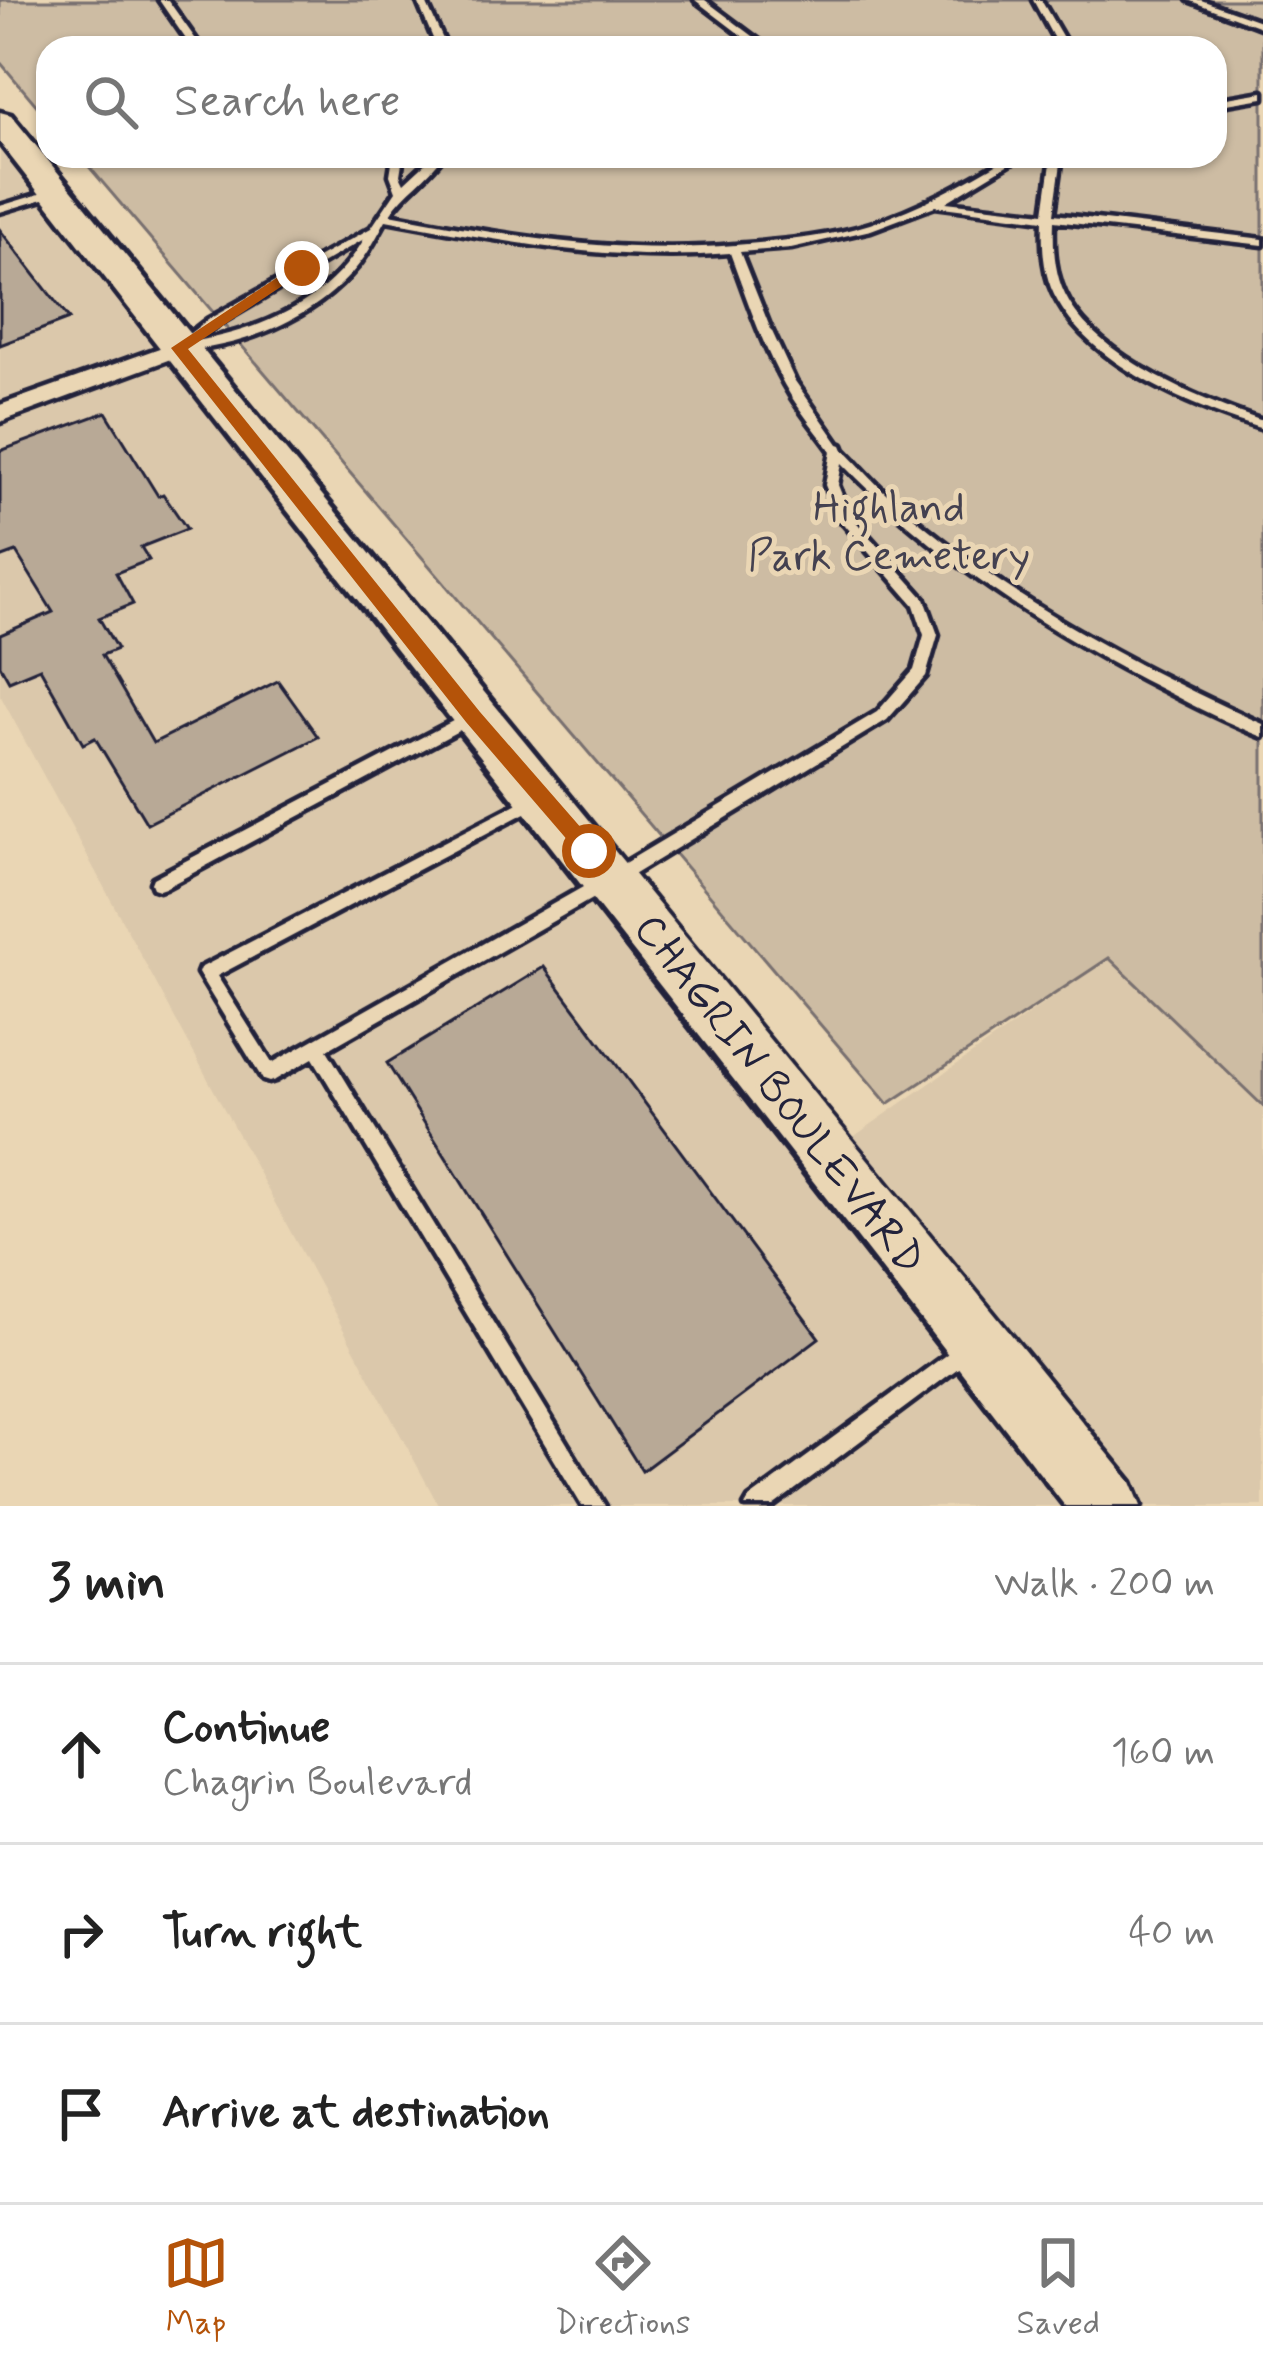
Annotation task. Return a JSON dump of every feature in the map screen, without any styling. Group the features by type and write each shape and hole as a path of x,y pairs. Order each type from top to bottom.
{"main road":[{"name":"CHAGRIN BOULEVARD","path":"0,122 36,167"},
{"name":"CHAGRIN BOULEVARD","path":"37,168 473,717 612,879 978,1341 1090,1494"}],"street":[{"path":"0,414 179,348"}],"lane":[{"path":"164,0 189,36"},
{"path":"422,0 437,36"},
{"path":"699,0 748,36"},
{"path":"1037,0 1057,36"},
{"path":"1192,0 1263,25"},
{"path":"1227,101 1263,95"},
{"path":"396,168 401,190"},
{"path":"179,348 244,335 307,305 348,271 401,190 429,168"},
{"path":"384,216 500,240 596,251 733,248 821,238 935,203 996,168"},
{"path":"1055,168 1047,218 1052,274 1068,312 1081,327 1168,386 1263,425"},
{"path":"0,209 56,192"},
{"path":"935,203 1263,242"},
{"path":"179,348 211,322 371,230"},
{"path":"733,248 799,399 883,495 1020,602 1168,688 1263,730"},
{"path":"544,796 206,973 269,1074 612,879 882,716 907,694 924,666 929,617 914,590 833,505 827,484 838,448"},
{"path":"159,883 473,717"},
{"path":"316,1048 594,1506"},
{"path":"756,1506 978,1341"}],"shaded area":[{"path":"0,122 826,1156 1109,958 1263,1106 1263,1506 439,1506 0,695"}],"green space":[{"name":"Highland Park Cemetery","path":"0,0 1263,0 1263,1106 1109,958 888,1104 90,168 1227,168 1227,36 36,36 36,105 0,62"}],"building":[{"path":"0,230 69,319 0,345"},
{"path":"106,412 158,496 163,494 187,529 141,547 149,560 116,573 133,604 99,618 117,649 102,655 153,743 278,681 318,737 147,824 95,738 83,744 40,668 9,681 0,665 0,635 53,612 16,552 0,558 0,451"},
{"path":"544,967 819,1338 642,1471 387,1063"}],"route":[{"path":"302,268 211,322 179,348 473,717 589,851"}]}
